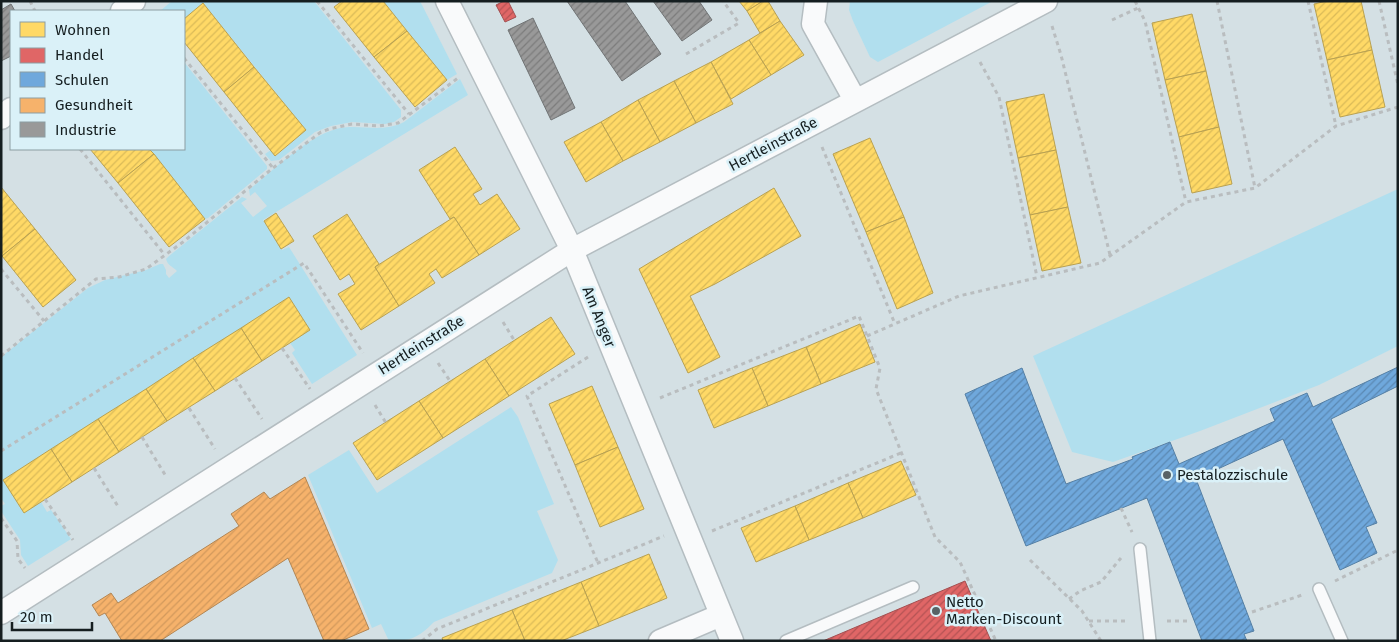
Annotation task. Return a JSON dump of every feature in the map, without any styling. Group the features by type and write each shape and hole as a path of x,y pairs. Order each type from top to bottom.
{"street":[{"path":"123,10 134,1"},
{"name":"Am Anger","path":"447,1 572,250 732,641"},
{"path":"816,1 813,24 855,100"},
{"name":"Hertleinstraße","path":"1,613 572,250 1045,2"},
{"path":"660,641 721,615"}],"lane":[{"path":"1140,549 1150,641"},
{"path":"786,641 913,587"},
{"path":"1319,589 1342,641"}],"path":[{"path":"318,1 410,114"},
{"path":"686,54 739,23 723,1"},
{"path":"1135,1 1144,22 1186,202"},
{"path":"1217,1 1255,188"},
{"path":"1308,1 1336,126"},
{"path":"1379,1 1398,85"},
{"path":"1045,2 1062,55 1110,256"},
{"path":"1112,20 1138,8"},
{"path":"969,41 999,97 1037,277"},
{"path":"185,59 273,168"},
{"path":"1,356 96,279 118,276 146,268 183,242 273,168 321,132 329,128 352,124 389,126 398,123 479,62"},
{"path":"867,336 959,296 1100,264 1186,202 1255,188 1336,126 1398,106"},
{"path":"813,123 895,324"},
{"path":"81,150 164,254"},
{"path":"1,451 304,263 377,373"},
{"path":"1,269 44,321"},
{"path":"637,407 858,316 880,368 876,389 935,536 960,562 996,641"},
{"path":"598,563 527,396 610,343"},
{"path":"282,348 323,408"},
{"path":"235,378 275,438"},
{"path":"188,408 228,469"},
{"path":"142,437 181,500"},
{"path":"422,641 437,629 598,563 688,533 901,454"},
{"path":"94,468 132,530"},
{"path":"45,500 86,559"},
{"path":"1070,599 1080,591 1101,582 1125,554 1140,549 1121,508"},
{"path":"1,518 16,541 18,558 38,590"},
{"path":"1030,560 1082,611 1101,641"},
{"path":"1089,621 1148,621"}],"shaded area":[{"path":"172,1 314,1 401,110 401,117 394,122 385,124 352,122 331,126 315,132 279,160 271,161 265,154 271,150 276,156 306,130 203,3 185,18 185,10 161,10"},
{"path":"383,1 420,1 457,74 447,80"},
{"path":"850,1 993,1 878,62 870,57 853,21 849,10"},
{"path":"185,63 267,166 267,169 205,219 150,150 185,150"},
{"path":"460,79 468,95 263,220 282,250 289,247 357,355 312,384 292,353 295,350 290,343 309,330 289,298 3,480 24,513 41,502 47,512 51,510 71,539 28,566 21,555 20,540 1,511 1,506 5,504 1,498 1,357 88,288 105,280 146,270 160,264 163,264 169,278 177,271 169,265 166,259 242,197 247,199 241,203 253,217 267,206 255,192 250,196 249,190 290,155 313,139 345,127 378,128 404,122"},
{"path":"1398,189 1398,346 1319,385 1113,462 1072,452 1033,356"},
{"path":"511,407 518,417 554,504 537,511 558,560 552,573 434,622 414,638 389,641 381,624 372,628 308,475 349,450 377,493"}],"building: Wohnen":[{"path":"342,1 383,1 407,31 374,57 334,7"},
{"path":"739,1 763,1 747,11"},
{"path":"763,1 768,1 780,21 760,33 747,11"},
{"path":"1327,1 1361,1 1372,50 1327,60 1314,4"},
{"path":"203,3 254,67 224,92 185,43 185,18"},
{"path":"1192,14 1206,71 1165,80 1152,23"},
{"path":"780,21 804,55 771,75 749,40"},
{"path":"407,31 447,80 415,107 374,57"},
{"path":"749,40 771,75 731,99 711,62"},
{"path":"1372,50 1385,107 1340,117 1327,60"},
{"path":"711,62 733,104 696,123 674,81"},
{"path":"254,67 306,130 275,156 224,92"},
{"path":"1206,71 1219,127 1179,137 1165,80"},
{"path":"674,81 696,123 660,142 638,100"},
{"path":"1044,94 1056,150 1018,158 1006,102"},
{"path":"638,100 660,142 623,161 601,122"},
{"path":"601,122 623,161 586,182 564,142"},
{"path":"1219,127 1232,184 1192,193 1179,137"},
{"path":"870,138 904,217 866,232 833,154"},
{"path":"455,147 482,189 473,194 480,205 497,194 520,229 479,255 454,217 450,219 419,170"},
{"path":"91,150 150,150 154,154 118,183"},
{"path":"1056,150 1068,207 1030,215 1018,158"},
{"path":"154,154 205,219 169,247 118,183"},
{"path":"1,187 35,229 2,256 1,255"},
{"path":"774,188 801,236 690,296 720,357 688,373 639,269"},
{"path":"1068,207 1081,263 1042,271 1030,215"},
{"path":"276,213 294,241 281,249 264,221"},
{"path":"347,214 379,264 375,267 399,306 361,330 338,294 355,284 349,274 340,280 313,236"},
{"path":"454,217 479,255 442,278 436,269 429,274 435,283 399,306 375,267"},
{"path":"904,217 933,293 897,309 866,232"},
{"path":"35,229 76,280 43,307 2,256"},
{"path":"289,297 310,330 262,361 241,328"},
{"path":"551,317 575,354 509,396 485,359"},
{"path":"860,324 875,362 821,384 806,347"},
{"path":"241,328 262,361 215,391 193,358"},
{"path":"806,347 821,384 768,406 752,368"},
{"path":"193,358 215,391 167,421 146,389"},
{"path":"485,359 509,396 443,438 419,401"},
{"path":"752,368 768,406 714,428 698,390"},
{"path":"592,386 618,447 575,465 549,404"},
{"path":"146,389 167,421 119,452 98,419"},
{"path":"419,401 443,438 377,480 353,443"},
{"path":"98,419 119,452 72,482 51,449"},
{"path":"618,447 644,509 600,527 575,465"},
{"path":"51,449 72,482 24,513 3,480"},
{"path":"901,461 916,495 863,518 848,483"},
{"path":"848,483 863,518 809,540 795,506"},
{"path":"795,506 809,540 756,562 741,528"},
{"path":"649,554 667,598 599,626 581,582"},
{"path":"581,582 599,626 561,641 525,641 512,610"},
{"path":"512,610 525,641 443,641 442,638"}],"building: Handel":[{"path":"508,1 516,17 505,22 496,5"},
{"name":"Netto Marken-Discount","path":"965,581 991,641 823,641"}],"building: Schulen":[{"path":"1398,367 1398,386 1331,419 1377,523 1366,527 1377,553 1340,570 1283,439 1196,479 1254,631 1244,634 1247,641 1202,641 1147,498 1026,546 965,394 1022,368 1066,484 1133,459 1132,457 1170,442 1179,464 1275,421 1270,409 1307,393 1313,407"}],"building: Gesundheit":[{"path":"305,477 369,629 341,641 324,641 288,558 160,641 122,641 105,613 99,616 92,605 111,593 118,603 239,526 231,514 264,492 270,499"}],"building: Industrie":[{"path":"567,1 625,1 661,54 622,81"},
{"path":"653,1 699,1 712,20 682,41"},
{"path":"11,4 14,10 10,10 10,56 1,61 1,10"},
{"path":"533,18 575,108 551,120 508,30"}],"place":[{"name":"Pestalozzischule","path":"1167,475"},
{"name":"Netto Marken-Discount","path":"936,611"}]}
